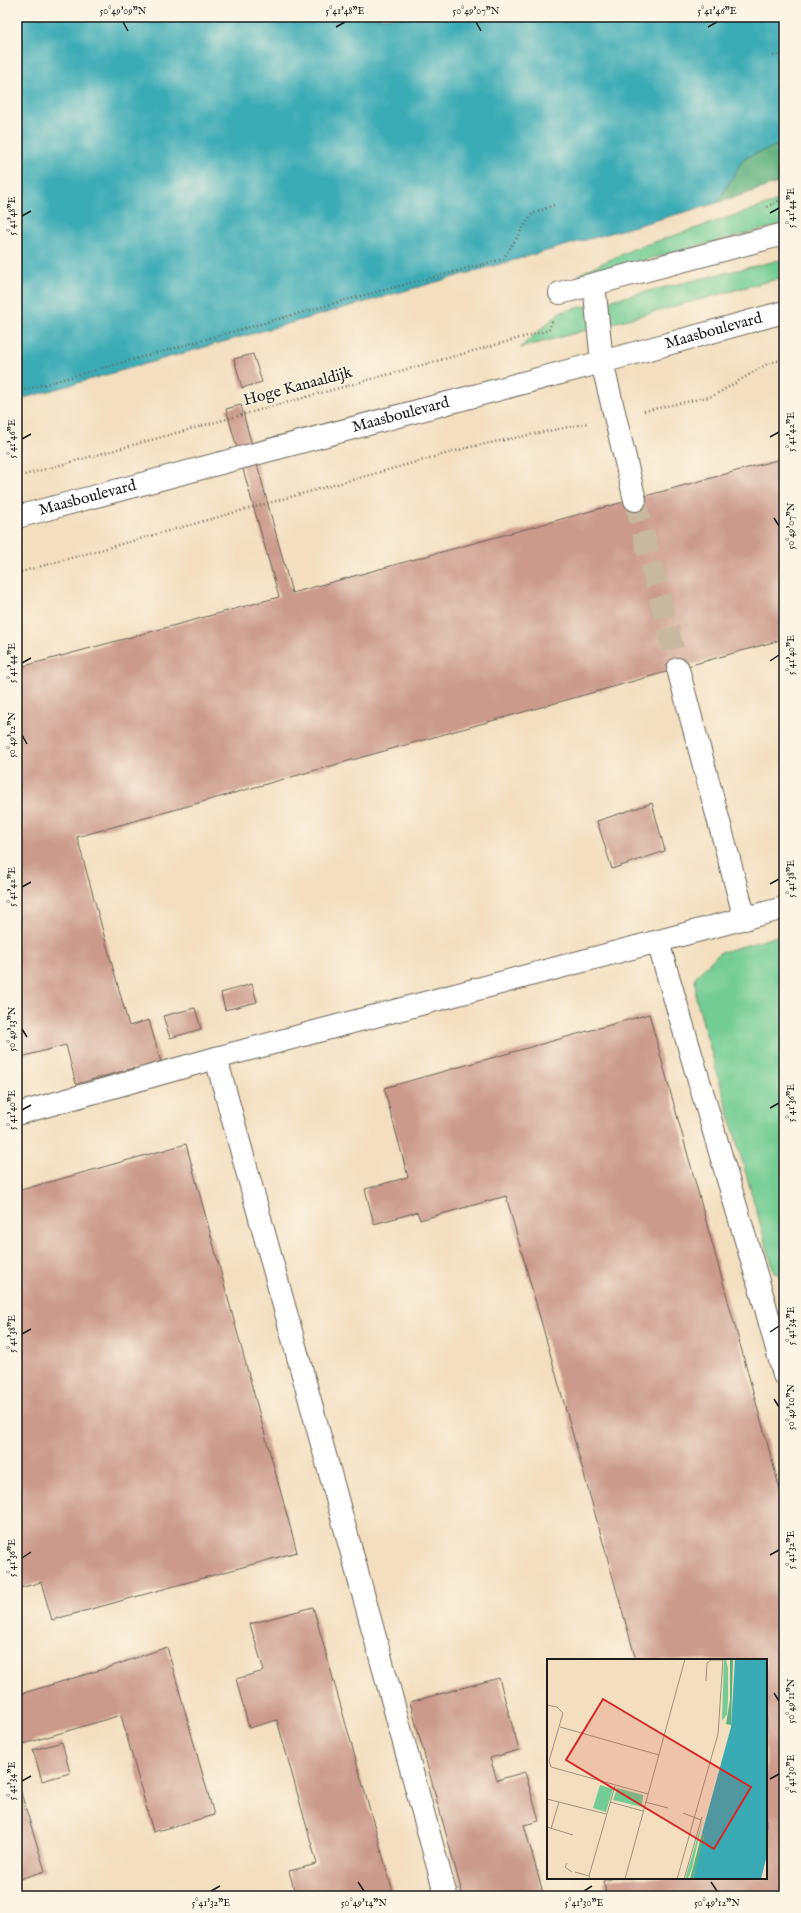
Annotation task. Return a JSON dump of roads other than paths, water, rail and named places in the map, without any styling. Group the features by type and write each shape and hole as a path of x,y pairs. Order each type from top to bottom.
{"street":[{"path":"560,293 784,234"},
{"path":"594,284 602,362 614,418 635,500"},
{"name":"Maasboulevard","path":"17,517 602,362 784,312"},
{"path":"678,669 745,918"},
{"path":"17,1114 216,1058 784,908"},
{"path":"658,942 775,1303 784,1375"},
{"path":"216,1058 446,1896"}],"water":[{"path":"17,17 784,17 784,143 744,158 717,203 17,400"}],"tunnel":[{"path":"635,500 678,669"}]}
